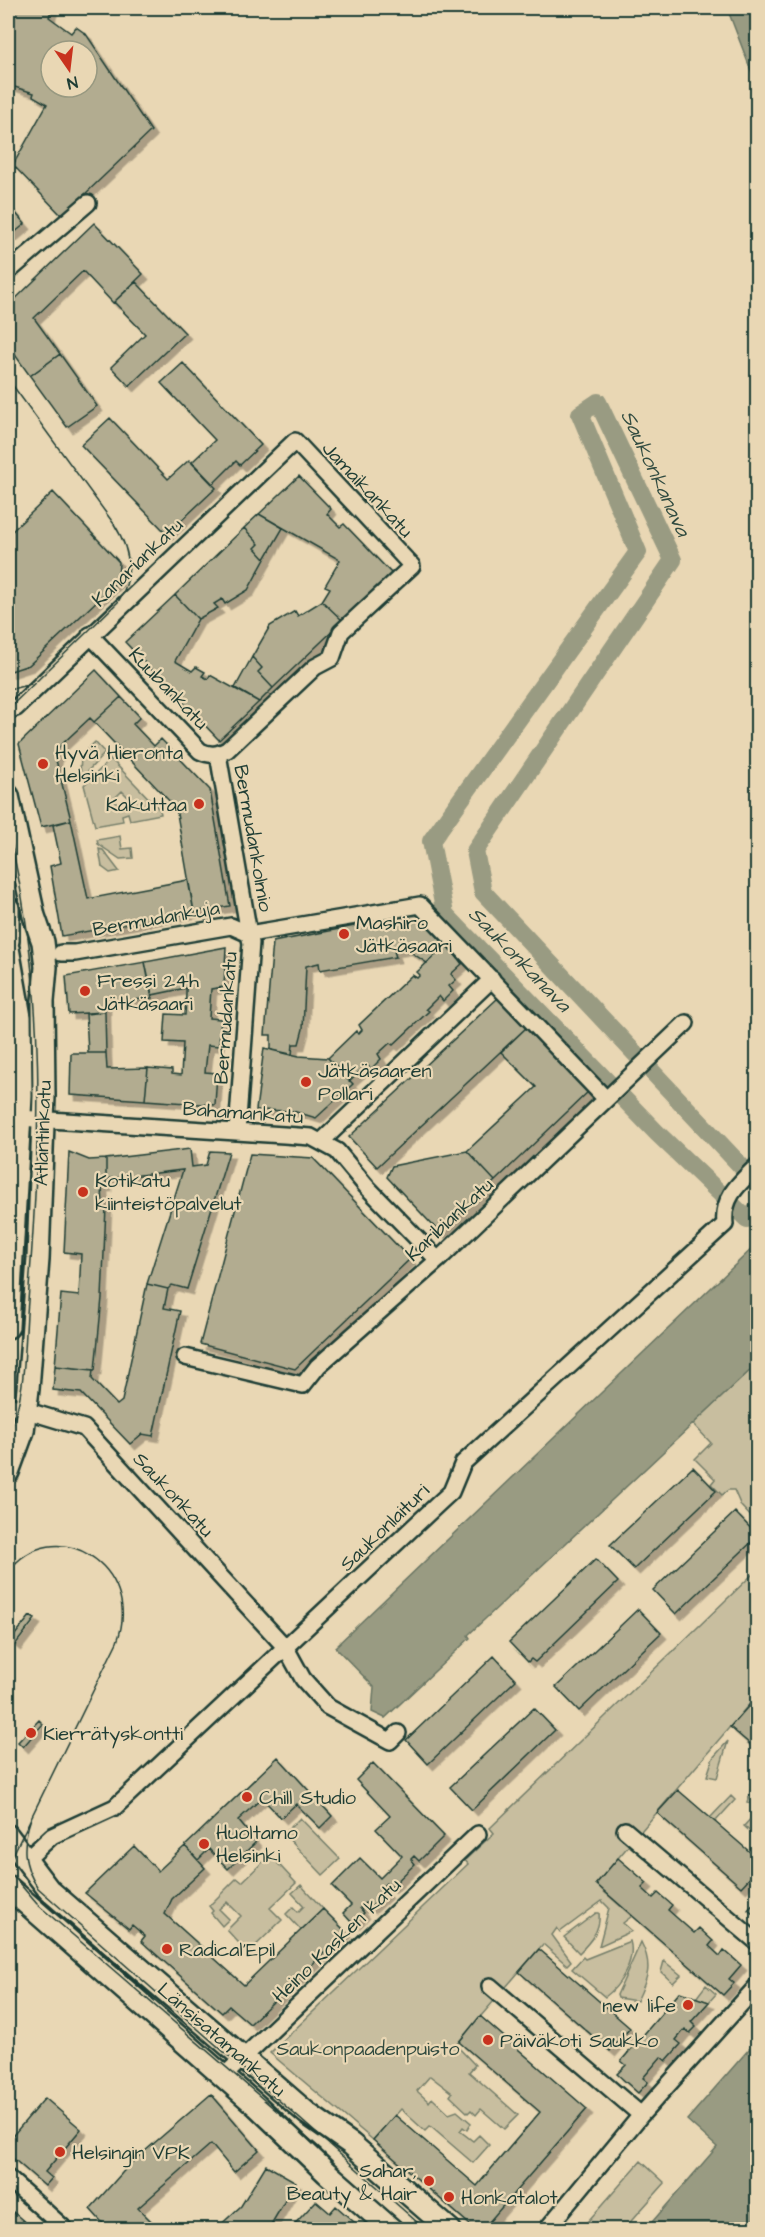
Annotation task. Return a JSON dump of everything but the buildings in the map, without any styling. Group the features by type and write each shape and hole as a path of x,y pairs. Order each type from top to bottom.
{"street":[{"path":"8,272 88,204"},
{"name":"Jamaikankatu","path":"218,754 227,750 315,667 332,658 341,632 412,566 295,441"},
{"name":"Kanariankatu","path":"8,711 16,708 295,441"},
{"name":"Kuubankatu","path":"90,636 200,751 208,755 218,754"},
{"name":"Bermudankolmio","path":"218,754 250,939 420,905 492,979"},
{"name":"Atlantinkatu","path":"8,796 34,916 43,942 46,967 8,1327"},
{"path":"8,908 8,941"},
{"name":"Bermudankuja","path":"61,953 75,953 231,926 250,939"},
{"name":"Bermudankatu","path":"237,1132 250,939"},
{"name":"Atlantinkatu","path":"8,948 20,1017 31,1119 38,1259 17,1408 18,1449 8,1472"},
{"path":"322,1141 492,979 607,1097"},
{"name":"Karibiankatu","path":"185,1357 303,1385 318,1366 438,1260 686,1023"},
{"name":"Bahamankatu","path":"31,1119 311,1137 322,1141 336,1151 438,1260"},
{"name":"Saukonlaituri","path":"16,1864 52,1836 115,1807 286,1648 451,1492 463,1463 725,1224 726,1201 734,1188 758,1165"},
{"name":"Saukonkatu","path":"17,1408 84,1428 286,1648 303,1680 328,1707 396,1742"},
{"path":"625,1830 758,1943"},
{"name":"Heino Kasken katu","path":"224,2076 478,1834"},
{"name":"Länsisatamankatu","path":"8,1836 16,1864 50,1890 308,2114 351,2144 450,2229"},
{"path":"8,1890 16,1864"},
{"name":"Länsisatamankatu","path":"8,1890 224,2076 392,2229"},
{"path":"546,2229 641,2115 758,1984"},
{"path":"490,1986 641,2115"},
{"path":"8,2178 66,2229"}],"green space":[{"path":"95,742 105,753 82,777 80,766 82,758"},
{"path":"111,759 160,810 161,814 130,820 128,813 122,815 123,821 95,826 84,785","holes":["122,791 131,800 122,808 113,800"]},
{"path":"120,836 122,849 132,848 133,858 120,859 98,844 97,840"},
{"path":"99,849 103,850 119,871 110,873 102,867"},
{"path":"757,1364 757,1523 741,1506 734,1490 728,1490 722,1495 711,1484 715,1479 695,1459 711,1443 693,1424"},
{"name":"Saukonpaadenpuisto","path":"757,1570 757,1695 596,1884 632,1916 623,1923 632,1931 599,1946 609,1908 602,1901 560,1932 557,1928 552,1935 571,1961 567,1965 543,1944 456,2045 475,2065 469,2072 518,2115 504,2129 481,2109 476,2115 471,2110 468,2113 450,2096 452,2093 430,2076 417,2091 429,2102 432,2098 449,2114 457,2111 471,2123 467,2130 463,2127 460,2131 473,2141 479,2135 489,2145 473,2163 430,2126 425,2131 401,2109 373,2140 270,2053 468,1864 465,1860 494,1833 490,1828"},
{"path":"728,1741 717,1778 707,1776 713,1758"},
{"path":"757,1771 757,1806 747,1802"},
{"path":"731,1796 735,1800 715,1822 710,1818"},
{"path":"755,1814 757,1815 757,1838 744,1826"},
{"path":"300,1818 340,1859 323,1875 284,1834"},
{"path":"270,1855 296,1883 270,1908 282,1920 248,1953 227,1930 241,1916 227,1902 219,1909 229,1919 222,1926 211,1913 213,1911 209,1906 237,1878 242,1882"},
{"path":"301,1885 323,1909 301,1930 286,1914 293,1907 298,1912 304,1906 292,1893"},
{"path":"599,1913 599,1919 596,1930 591,1940 579,1953 564,1937"},
{"path":"630,1941 629,1964 616,1986 605,1997 572,1969 583,1957 585,1959"},
{"path":"641,1942 648,1965 644,1985 637,2001 618,1998 617,1995"},
{"path":"664,1961 681,1975 673,1983 661,1972"},
{"path":"706,1985 716,1994 709,2002 696,1998"},
{"path":"641,2161 665,2183 624,2229 581,2229"}],"shaded area":[{"path":"727,8 757,8 757,86"},
{"path":"757,1244 757,1364 468,1635 470,1638 385,1718 372,1712 374,1687 335,1647"},
{"path":"757,2040 757,2229 646,2229 717,2147 687,2120"}],"waterway":[{"name":"Saukonkanava","path":"758,1184 483,892 475,851 673,560 598,402 580,414 638,552 431,841 445,914 657,1133 747,1219 758,1209"}],"tram line":[{"path":"8,379 114,524 124,543 128,563 127,582 118,602 8,709"},
{"path":"8,690 31,684"},
{"path":"8,830 21,889 35,1006 38,1123 24,1370 19,1403 8,1435"},
{"path":"8,1572 27,1554 48,1546 70,1547 90,1556 107,1571 118,1591 122,1615 117,1642 8,1865"},
{"path":"31,1818 26,1837 25,1854 29,1871 38,1888 426,2230"},
{"path":"8,1870 37,1904 321,2149"}],"place":[{"name":"Hyvä Hieronta Helsinki","path":"43,764"},
{"name":"Kakuttaa","path":"199,804"},
{"name":"Mashiro Jätkäsaari","path":"344,934"},
{"name":"Fressi 24h Jätkäsaari","path":"85,991"},
{"name":"Jätkäsaaren Pollari","path":"306,1082"},
{"name":"Kotikatu kiinteistöpalvelut","path":"83,1192"},
{"name":"Kierrätyskontti","path":"31,1733"},
{"name":"Chill Studio","path":"247,1797"},
{"name":"Huoltamo Helsinki","path":"204,1844"},
{"name":"Radical’Epil","path":"167,1949"},
{"name":"new life","path":"688,2005"},
{"name":"Päiväkoti Saukko","path":"488,2040"},
{"name":"Helsingin VPK","path":"60,2152"},
{"name":"Sahar, Beauty & Hair","path":"429,2181"},
{"name":"Honkatalot","path":"449,2197"}]}
